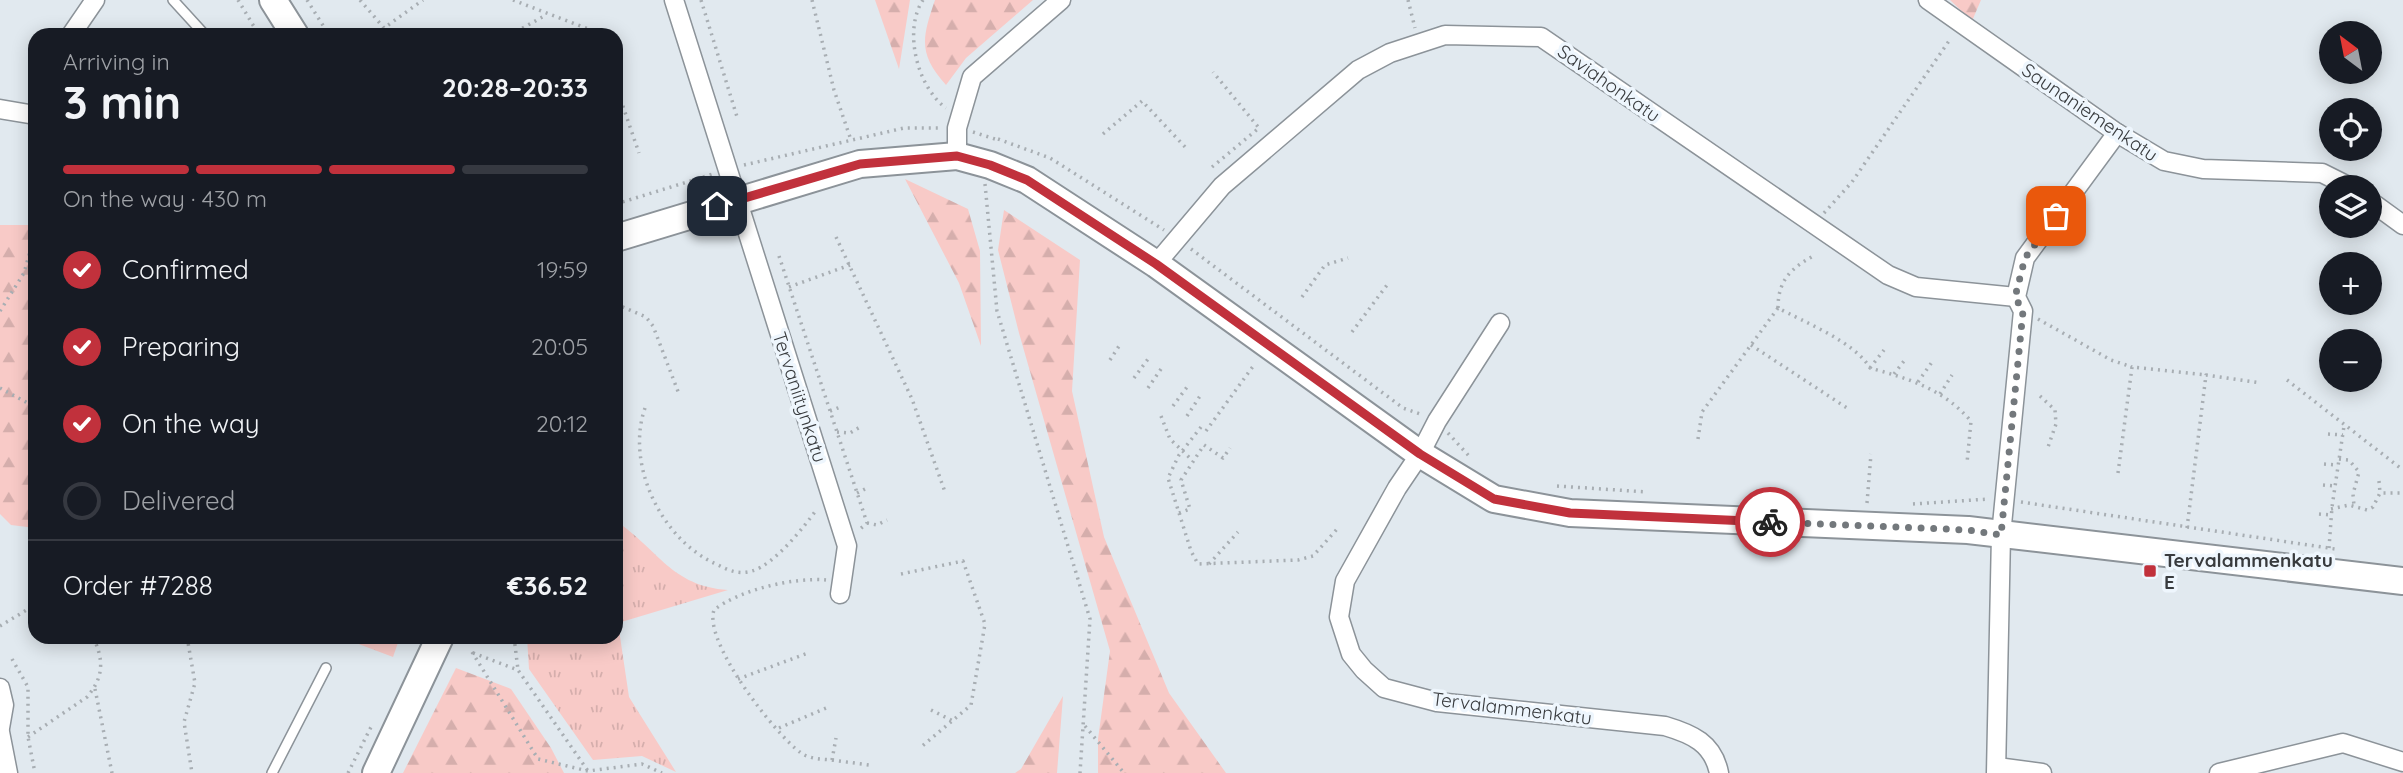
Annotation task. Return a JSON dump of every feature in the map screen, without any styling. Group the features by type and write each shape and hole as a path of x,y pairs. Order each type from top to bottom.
{"street":[{"path":"76,28 95,0"},
{"path":"273,0 291,28"},
{"name":"Tervaniitynkatu","path":"674,0 847,546 841,588"},
{"path":"957,156 957,128 972,76 1061,0"},
{"name":"Saunaniemenkatu","path":"1928,0 2117,133 2164,161 2203,169 2326,175"},
{"name":"Saviahonkatu","path":"1156,264 1223,186 1358,70 1390,53 1445,35 1541,37 1888,275 1916,287 2019,304"},
{"path":"0,109 28,114"},
{"path":"2042,773 1996,770 2001,535 2019,304 2025,258 2117,133"},
{"path":"623,236 860,164 957,156 990,165 1027,180 1156,264 1420,454 1494,499 1570,513 1968,530 2403,581"},
{"path":"2382,210 2403,225"},
{"name":"Tervalammenkatu","path":"1500,323 1437,421 1420,454 1396,488 1345,581 1339,617 1351,654 1384,688 1437,702 1665,726 1700,739 1710,749 1719,773"},
{"path":"376,773 437,644"},
{"path":"0,688 4,705 0,730 8,773"},
{"path":"2219,773 2343,743 2403,762"}],"lane":[{"path":"173,0 199,28"},
{"path":"272,773 326,668"}],"path":[{"path":"238,0 255,28"},
{"path":"307,0 325,28"},
{"path":"360,0 384,28 423,0"},
{"path":"513,0 585,28"},
{"path":"701,0 738,120"},
{"path":"812,0 834,90 851,140"},
{"path":"923,0 918,7 915,46 920,77 944,107 961,113"},
{"path":"1408,0 1420,44"},
{"path":"523,28 546,15"},
{"path":"1813,225 1852,182 1961,23"},
{"path":"1212,167 1259,128 1213,72"},
{"path":"1103,134 1142,101 1187,149"},
{"path":"623,106 639,153"},
{"path":"998,139 1050,158 1178,239 1403,408 1437,421 1474,462"},
{"path":"990,165 984,187 997,311 1090,619 1080,773"},
{"path":"836,237 912,399 945,492"},
{"path":"1698,439 1702,412 1778,308 1778,288 1794,266 1815,255"},
{"path":"779,256 867,523"},
{"path":"1302,297 1325,265 1348,258"},
{"path":"0,311 24,273 28,259"},
{"path":"789,287 850,265"},
{"path":"1352,332 1387,285"},
{"path":"2019,304 2111,360 2132,367 2261,383"},
{"path":"623,307 646,317 653,327 678,394"},
{"path":"1778,308 1835,338 1866,360 1870,368 1918,382 1955,402 1971,421 1967,463"},
{"path":"1110,360 1121,343"},
{"path":"1751,345 1847,408"},
{"path":"1870,368 1884,349"},
{"path":"1134,378 1148,359"},
{"path":"1894,374 1904,360"},
{"path":"1918,382 1932,362"},
{"path":"1206,431 1254,365"},
{"path":"2118,473 2132,367"},
{"path":"1148,388 1161,369"},
{"path":"1940,394 1952,375"},
{"path":"2188,528 2206,375"},
{"path":"2287,380 2403,470"},
{"path":"1173,406 1187,387"},
{"path":"0,388 28,403"},
{"path":"1187,416 1200,396"},
{"path":"2040,396 2055,410 2056,424 2048,450"},
{"path":"830,411 843,406"},
{"path":"645,408 640,424 640,443 650,490 659,513 678,540 702,558 735,573 753,571 768,562 796,535 821,503 832,499"},
{"path":"1161,416 1166,433 1192,460"},
{"path":"2329,548 2331,509 2344,426"},
{"path":"837,432 850,433 860,427"},
{"path":"1201,427 1182,451 1168,478 1198,564 1298,560 1313,556 1338,528"},
{"path":"2328,434 2343,435"},
{"path":"1179,513 1190,509 1181,480 1192,460 1204,445 1223,458 1230,448"},
{"path":"1867,503 1871,454"},
{"path":"2324,464 2349,460 2359,472 2353,494 2354,506"},
{"path":"2331,509 2354,506 2367,510 2373,508 2380,492 2379,481"},
{"path":"2323,485 2335,486"},
{"path":"1555,486 1652,493"},
{"path":"857,493 865,489"},
{"path":"2380,492 2403,494"},
{"path":"1904,505 2004,498 2048,508 2342,550"},
{"path":"1853,502 1879,503"},
{"path":"2319,514 2331,515"},
{"path":"867,523 877,525 887,520"},
{"path":"844,536 864,528 867,523"},
{"path":"1209,564 1238,532"},
{"path":"901,574 963,561 985,624 971,705 921,747"},
{"path":"841,588 791,581 734,599 714,610 711,619 715,634 738,680 803,754 869,765"},
{"path":"0,626 28,609"},
{"path":"28,737 87,697 95,688 101,677 102,663 95,644"},
{"path":"188,644 195,683 184,722 191,773"},
{"path":"515,644 518,670 589,772"},
{"path":"518,670 472,652 538,759 589,772 642,764 662,773"},
{"path":"738,680 808,653"},
{"path":"12,659 28,687 28,737 35,773"},
{"path":"95,688 112,773"},
{"path":"779,729 826,708"},
{"path":"931,710 953,722"},
{"path":"1083,725 1124,773"},
{"path":"832,760 836,738"}],"green space":[{"path":"875,0 910,0 899,69"},
{"path":"935,0 1033,0 966,58 946,85 931,64 925,45 927,25"},
{"path":"1950,0 1981,0 1972,21"},
{"path":"905,179 968,209 980,251 981,346 959,283"},
{"path":"1004,210 1080,260 1072,391 1104,537 1169,693 1226,773 1098,773 1098,739 1110,651 1019,333 998,250"},
{"path":"0,225 28,225 28,527 11,525 0,514"},
{"path":"623,526 667,565 692,582 728,590 623,622"},
{"path":"359,644 398,644 393,657"},
{"path":"527,644 621,644 629,697 676,772 642,756 593,760 529,669"},
{"path":"456,668 511,689 551,748 564,773 403,773"},
{"path":"1063,696 1057,773 1015,773 1021,769"}],"way so far":[{"path":"1770,522 1968,530 2001,535 2023,311 2015,297 2025,258 2056,216"}],"place":[{"name":"Tervalammenkatu E","path":"2150,571"}],"route":[{"path":"717,206 860,164 957,156 990,165 1027,180 1156,264 1420,454 1494,499 1570,513 1770,522"}]}
